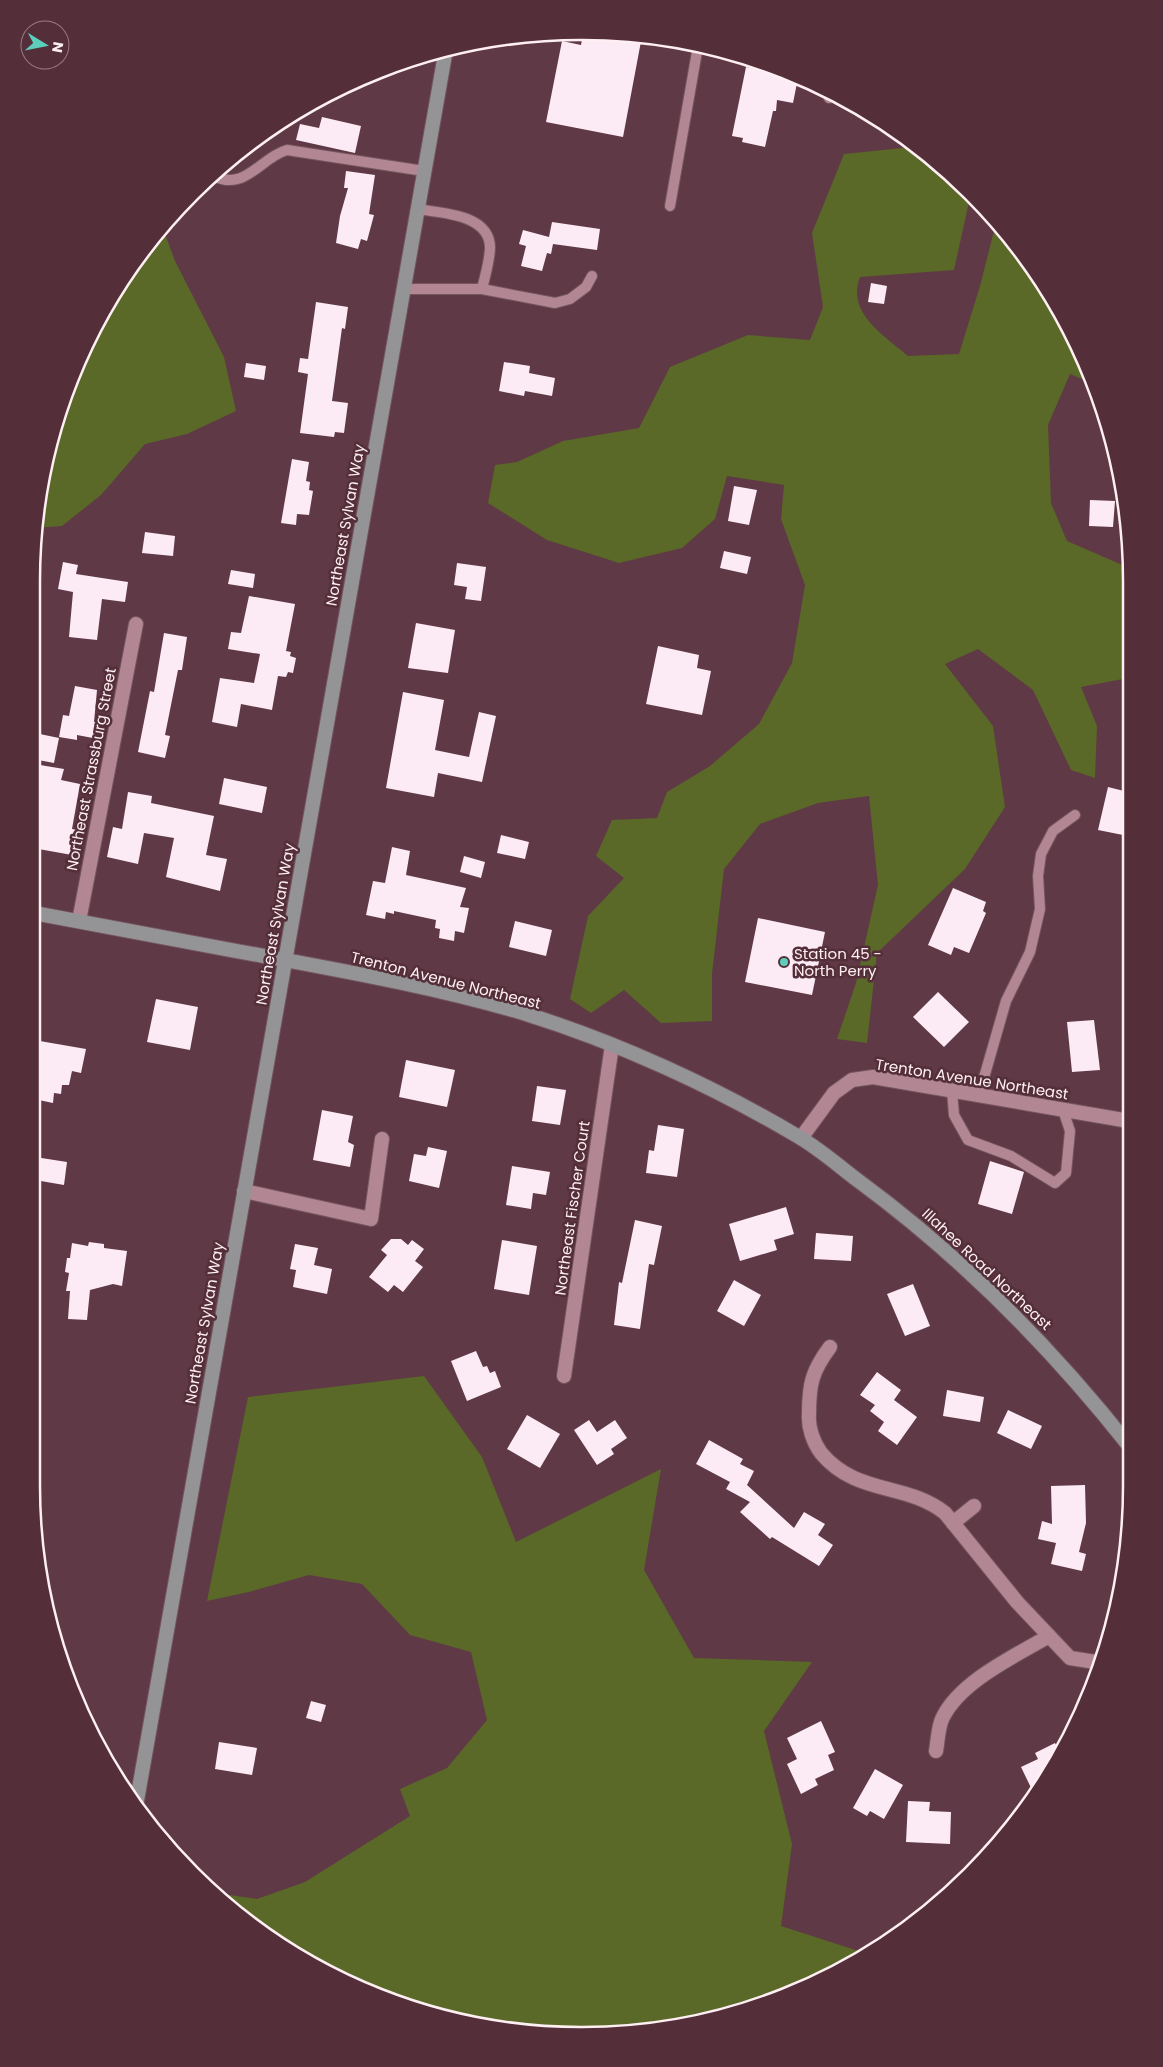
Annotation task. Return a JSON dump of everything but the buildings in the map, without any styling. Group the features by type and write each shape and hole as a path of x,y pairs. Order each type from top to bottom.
{"main road":[{"name":"Northeast Sylvan Way","path":"134,1790 244,1191 445,57"},
{"name":"Trenton Avenue Northeast","path":"40,914 285,960 472,1000 538,1018 612,1045 686,1077 801,1138"},
{"name":"Illahee Road Northeast","path":"801,1138 909,1218 1001,1300 1068,1371 1123,1438"}],"street":[{"name":"Northeast Strassburg Street","path":"79,921 136,624"},
{"name":"Northeast Fischer Court","path":"564,1376 612,1045"},
{"name":"Trenton Avenue Northeast","path":"801,1138 834,1093 852,1080 873,1077 1123,1120"},
{"path":"244,1191 372,1219 382,1139"},
{"path":"830,1347 815,1367 809,1395 808,1424 817,1447 832,1467 854,1480 912,1496 936,1506 953,1523 1017,1602 1070,1658 1093,1662"},
{"path":"953,1523 974,1506"},
{"path":"936,1751 942,1718 957,1698 991,1671 1049,1636"}],"lane":[{"path":"670,206 697,52"},
{"path":"220,178 236,180 252,174 276,153 287,150 424,172"},
{"path":"418,209 472,220 489,236 490,248 482,289"},
{"path":"403,289 482,289 555,303 570,299 586,287 592,276"},
{"path":"979,1095 1006,1001 1030,952 1040,909 1038,876 1041,854 1053,831 1075,815"},
{"path":"952,1091 954,1115 968,1140 1011,1156 1055,1183 1066,1172 1070,1131 1063,1110"}],"green space":[{"path":"905,148 939,174 969,204 954,270 860,277 857,290 858,302 870,322 879,331 908,356 959,354 980,286 994,230 1032,281 1067,342 1082,374 1084,380 1070,374 1048,425 1051,503 1067,541 1123,565 1123,679 1081,687 1097,726 1095,778 1071,770 1033,690 978,649 945,664 993,726 1005,807 965,869 877,953 867,1043 837,1039 856,983 878,885 869,796 818,803 760,824 724,869 712,974 712,1021 661,1023 624,990 591,1013 570,999 588,916 624,878 596,856 612,820 657,818 667,792 710,766 759,724 792,663 805,585 781,519 784,485 727,476 715,519 682,548 619,563 547,540 488,503 495,465 517,462 563,441 639,428 670,367 748,335 810,340 823,307 812,233 844,154"},
{"path":"165,235 175,261 224,357 236,411 187,434 145,444 101,495 62,526 43,527 50,476 58,441 69,407 81,374 113,311 131,281"},
{"path":"424,1376 482,1457 516,1542 661,1469 644,1570 694,1658 812,1662 764,1731 792,1844 781,1926 858,1951 789,1986 722,2009 687,2017 617,2026 546,2026 476,2017 441,2009 374,1986 342,1971 281,1936 226,1895 257,1899 305,1882 410,1816 400,1789 447,1768 487,1720 471,1652 410,1635 362,1584 309,1575 249,1592 207,1601 248,1397"}],"place":[{"name":"Station 45 - North Perry","path":"784,962"}]}
